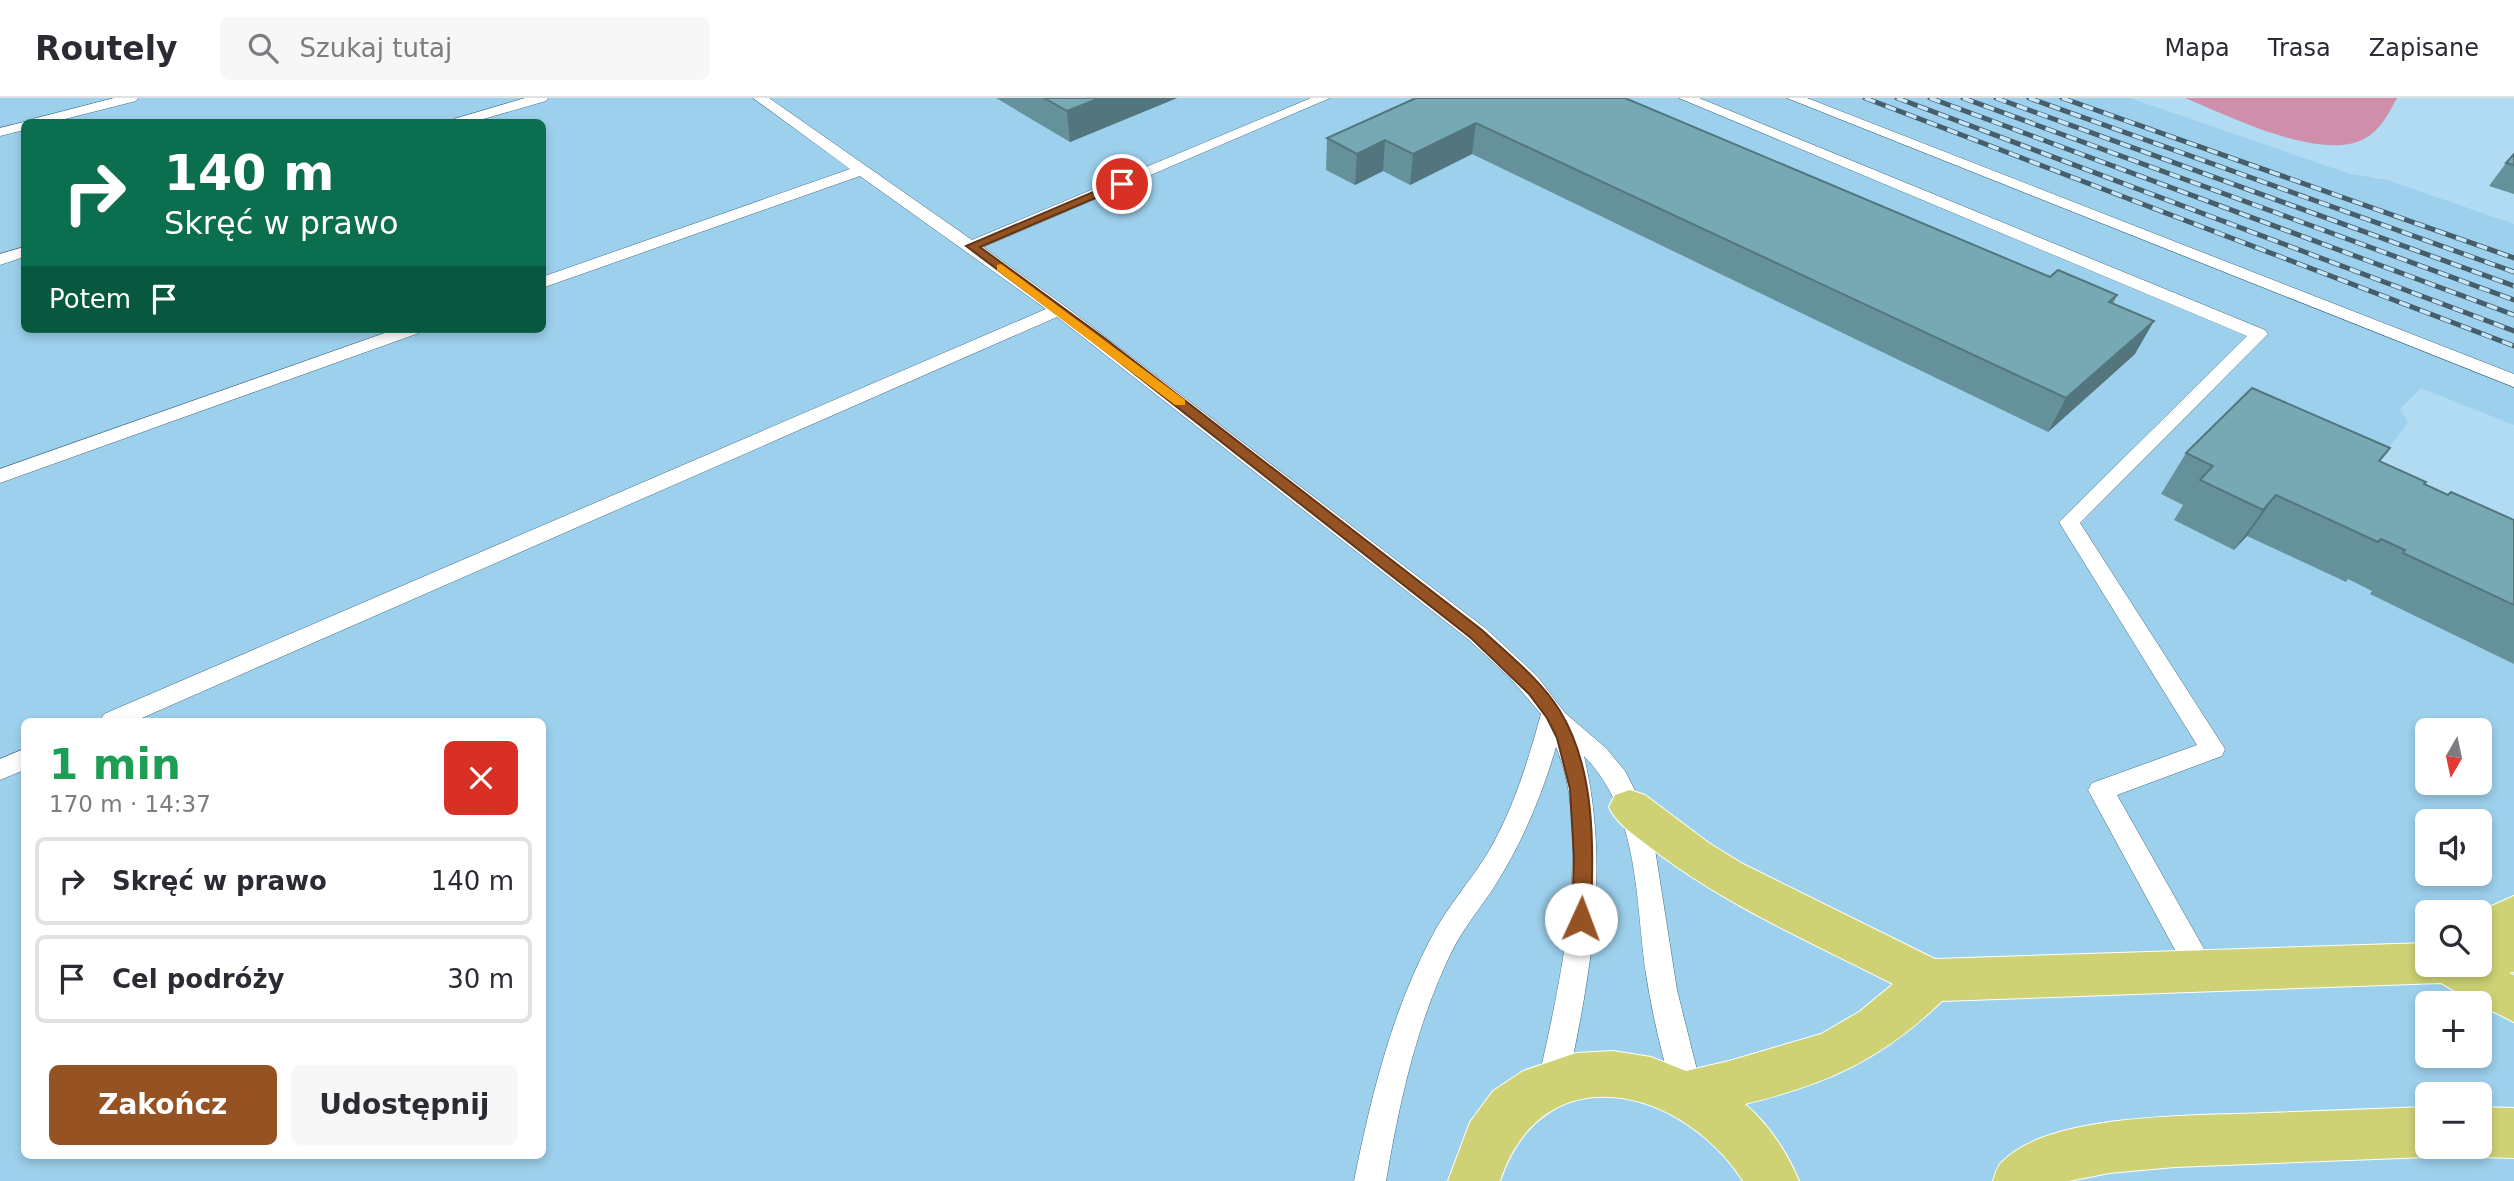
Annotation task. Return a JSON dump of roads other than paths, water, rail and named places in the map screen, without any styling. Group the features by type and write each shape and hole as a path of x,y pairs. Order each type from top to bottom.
{"main road":[{"path":"1630,807 1693,856 1727,877 1931,981 2415,965"},
{"path":"2492,927 2514,916"},
{"path":"2492,955 2514,951"},
{"path":"2492,967 2514,969"},
{"path":"2474,977 2514,1000"},
{"path":"2486,977 2514,988"},
{"path":"1688,1094 1763,1076 1854,1043 1890,1019 1931,981"},
{"path":"1474,1181 1479,1156 1497,1123 1521,1099 1553,1081 1585,1073 1619,1073 1653,1080 1688,1094 1724,1119 1755,1152 1773,1181"},
{"path":"2019,1181 2047,1163 2089,1152 2133,1146 2415,1132"},
{"path":"2492,1132 2514,1133"}],"lane":[{"path":"50,119 131,98"},
{"path":"469,119 541,98"},
{"path":"760,98 864,169 1059,310 1477,634 1534,690 1553,714 1598,755 1616,778 1630,807 1647,878 1670,1026 1688,1094"},
{"path":"972,246 1324,98"},
{"path":"1686,98 2259,334 2069,522 2213,749 2101,790 2202,972"},
{"path":"1794,98 2514,381"},
{"path":"0,132 21,127"},
{"path":"546,282 864,169"},
{"path":"0,260 21,254"},
{"path":"119,718 1059,310"},
{"path":"0,476 402,333"},
{"path":"1553,714 1565,738 1577,779 1583,822 1580,940 1575,979 1553,1081"},
{"path":"1370,1181 1398,1062 1424,979 1461,910 1486,877 1515,824 1538,768 1553,714"},
{"path":"0,770 21,760"}],"railway":[{"path":"1865,98 2514,346"},
{"path":"1897,98 2514,331"},
{"path":"1930,98 2514,315"},
{"path":"1963,98 2514,300"},
{"path":"1996,98 2514,286"},
{"path":"2029,98 2514,272"},
{"path":"2062,98 2514,258"}]}
